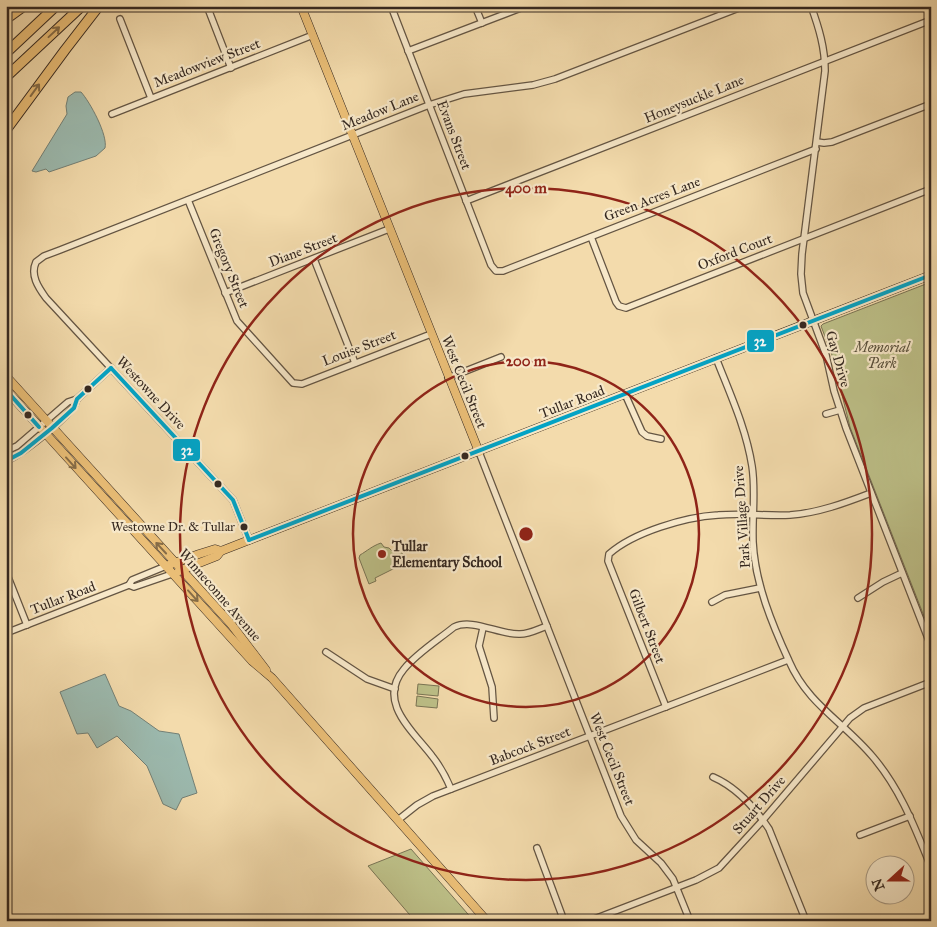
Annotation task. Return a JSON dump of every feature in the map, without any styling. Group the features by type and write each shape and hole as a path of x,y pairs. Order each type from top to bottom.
{"highway":[{"path":"6,19 24,6"},
{"path":"6,53 56,6"},
{"path":"6,77 82,6"},
{"path":"6,130 64,50 99,6"}],"main road":[{"name":"West Cecil Street","path":"301,6 478,452"},
{"name":"Tullar Road","path":"172,574 217,556 221,551 931,274"},
{"name":"Winneconne Avenue","path":"6,376 231,624 272,678 487,921"},
{"name":"Winneconne Avenue","path":"6,390 252,661 272,678"},
{"name":"Tullar Road","path":"166,566 215,549 221,551"}],"street":[{"path":"207,6 230,68"},
{"name":"Evans Street","path":"390,6 491,265 496,271"},
{"path":"475,6 482,24"},
{"path":"408,51 526,6"},
{"name":"Meadow Lane","path":"34,265 44,256 429,105 464,94 533,85 555,79 744,6"},
{"name":"Gay Drive","path":"810,6 821,37 825,61 824,87 801,264 802,284 806,302 828,362 840,410 931,646"},
{"path":"120,19 151,98"},
{"name":"Honeysuckle Lane","path":"466,201 931,20"},
{"name":"Meadowview Street","path":"112,114 312,36"},
{"path":"817,142 824,144 832,142 931,104"},
{"name":"Green Acres Lane","path":"496,271 504,271 816,150"},
{"name":"Oxford Court","path":"591,236 616,302 623,308 931,190"},
{"name":"Gregory Street","path":"188,200 225,293 240,325 296,384"},
{"name":"Diane Street","path":"225,293 389,230"},
{"path":"314,259 355,363"},
{"name":"Westowne Drive","path":"34,265 35,277 40,291 233,500 249,540"},
{"name":"Louise Street","path":"296,384 302,384 431,334"},
{"path":"448,378 501,357"},
{"name":"Park Village Drive","path":"716,358 746,437 752,468 755,562 760,588 788,660 809,694 873,756 887,774 910,816 931,867"},
{"path":"6,451 16,446 68,402 77,399 111,368"},
{"path":"626,394 642,432 647,436 661,439"},
{"path":"6,461 21,453 52,428 74,408 77,399"},
{"path":"826,414 840,410"},
{"name":"West Cecil Street","path":"478,452 589,737 626,826 642,847 674,879 690,921"},
{"path":"754,515 792,515 812,512 830,508 871,493"},
{"name":"Gilbert Street","path":"666,707 608,561 609,554 642,534 677,522 719,515 754,515"},
{"name":"Tullar Road","path":"6,633 129,585 132,580 166,566"},
{"path":"6,572 27,625"},
{"path":"858,598 883,582 902,573"},
{"name":"Tullar Road","path":"129,585 134,587 172,574"},
{"path":"712,602 725,595 760,588"},
{"path":"451,790 438,764 404,723 396,704 394,689 399,677 408,664 460,624 523,634 547,626"},
{"path":"482,628 479,646 492,687 494,718"},
{"path":"326,652 367,679 394,689"},
{"name":"Babcock Street","path":"398,820 425,800 788,660"},
{"name":"Stuart Drive","path":"589,921 708,875 718,868 763,820 850,718 864,708 931,682"},
{"path":"713,777 730,786 763,820 774,836 806,921"},
{"path":"860,835 910,816"},
{"path":"537,848 564,921"}],"green space":[{"name":"Memorial Park","path":"931,282 931,634 850,427 832,355 821,326"},
{"path":"381,543 393,552 402,553 407,559 408,568 395,568 375,578 376,581 369,584 359,558 360,555"},
{"path":"418,684 439,686 438,696 417,694"},
{"path":"417,696 438,699 437,708 416,706"},
{"path":"411,849 474,921 415,921 368,866"}],"water":[{"path":"75,92 81,92 89,103 104,135 105,148 96,156 49,172 46,169 36,172 32,171 67,114 68,97"},
{"path":"105,674 119,706 131,711 159,731 179,734 197,793 182,798 176,810 163,804 147,766 117,736 97,748 88,733 77,734 60,692"}],"transit line":[{"name":"32","path":"249,540 931,275"},
{"name":"32","path":"111,368 233,500 249,540"},
{"name":"32","path":"6,461 21,453 52,428 74,408 77,399 111,368"},
{"name":"32","path":"6,390 39,427"}],"place":[{"name":"Westowne Dr. & Tullar","path":"244,527"},
{"name":"Tullar Elementary School","path":"382,554"}]}
